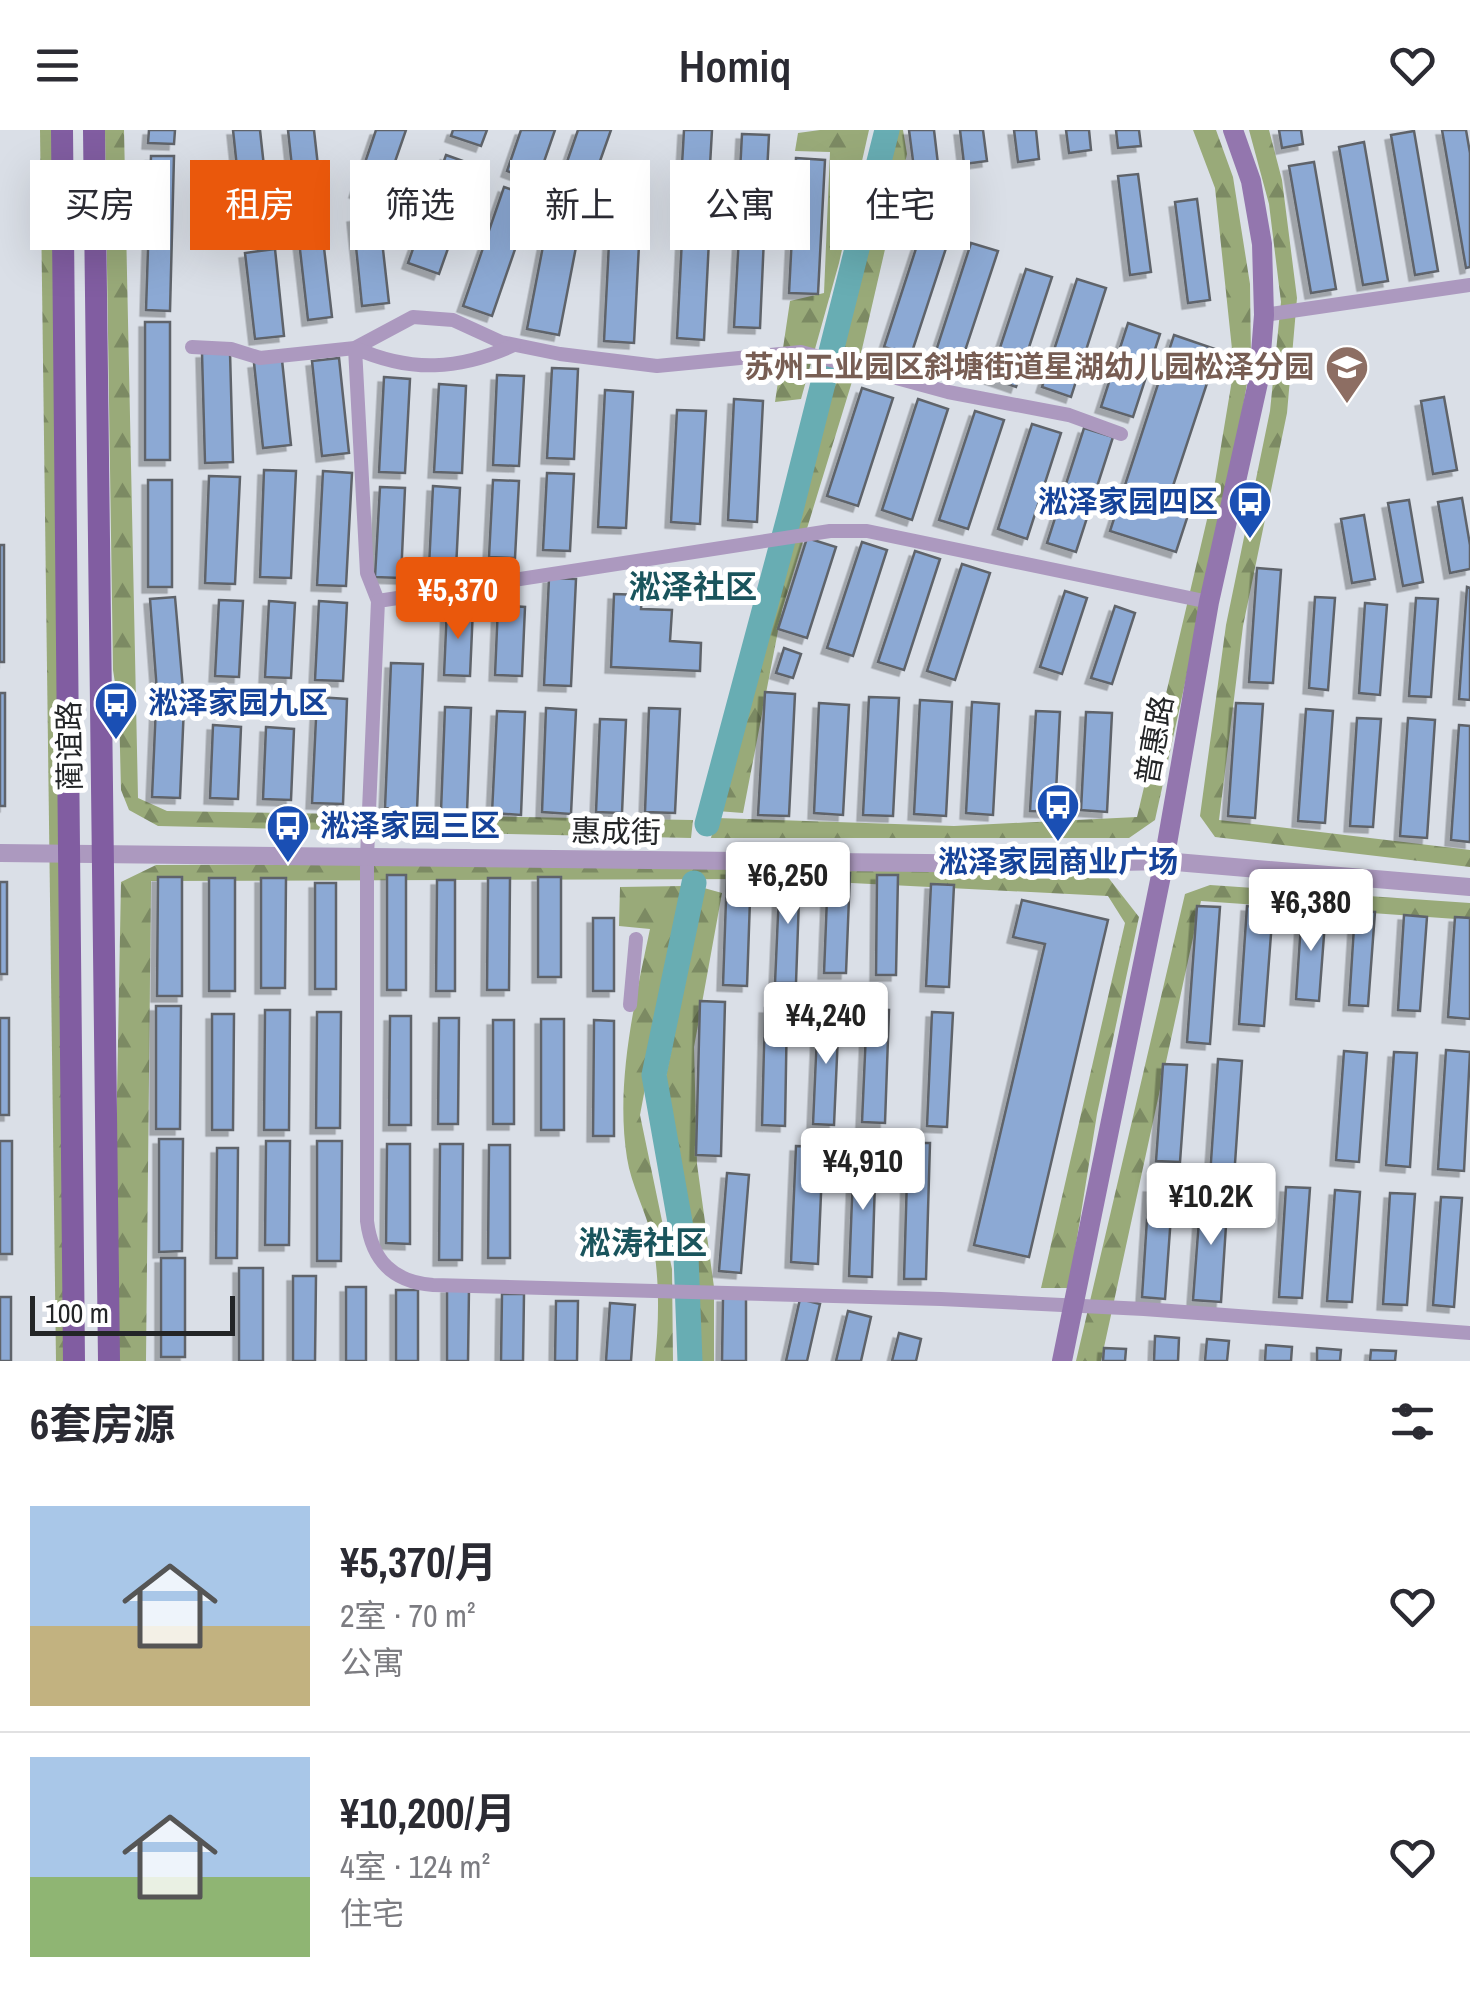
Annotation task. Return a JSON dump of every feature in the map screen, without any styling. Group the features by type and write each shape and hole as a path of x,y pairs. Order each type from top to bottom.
{"main road":[{"name":"蔺谊路","path":"62,130 74,1361"},
{"name":"蔺谊路","path":"94,130 109,1361"},
{"name":"普惠路","path":"1062,1361 1164,862 1209,602 1258,378 1264,315 1262,244 1251,181 1233,130"}],"street":[{"path":"1264,315 1470,285"},
{"path":"192,347 231,349 260,358 355,348 414,318 453,320 514,345 657,366 801,352 948,392 1069,415 1121,434"},
{"path":"355,348 377,358 440,368 484,358 514,345"},
{"path":"355,348 367,572 378,601 367,857 367,1221 372,1244 387,1270 405,1280 433,1285 1074,1305 1470,1333"},
{"path":"378,601 830,531 867,531 1209,602"},
{"name":"惠成街","path":"0,853 1029,864 1164,862 1470,887"},
{"path":"630,1005 636,939"}],"green space":[{"path":"40,130 70,130 70,160 40,160"},
{"path":"105,130 124,130 125,160 105,160"},
{"path":"869,130 862,160 830,160 830,250 842,250 839,263 801,399 775,402 790,301 824,293 830,152 795,151 798,133"},
{"path":"884,130 903,130 906,160 880,160"},
{"path":"1193,130 1216,130 1233,177 1250,284 1251,360 1234,460 1155,820 1129,838 711,838 716,818 954,826 1137,817 1213,494 1234,368 1215,188"},
{"path":"1249,130 1269,130 1282,180 1297,298 1287,413 1243,626 1219,820 1470,850 1470,867 1215,837 1200,816 1226,625 1270,411 1281,302 1269,204"},
{"path":"42,250 71,250 76,1361 56,1361"},
{"path":"107,250 127,250 138,798 167,811 693,820 691,838 158,826 129,810 121,790 119,709 113,670"},
{"path":"857,250 885,250 862,349 782,610 743,813 717,811"},
{"path":"798,863 1107,876 1139,917 1097,1114 1069,1288 1041,1288 1125,923 1108,896 773,879 151,881 146,1361 112,1361 121,882 156,865"},
{"path":"1210,885 1470,903 1470,920 1201,901 1101,1361 1076,1361 1185,894"},
{"path":"683,886 640,1115 672,1269 673,1361 655,1361 655,1253 629,1168 623,1101 628,1042 650,929 619,926 620,887"},
{"path":"704,888 722,893 694,1047 697,1164 714,1287 714,1361 696,1361 695,1272 660,1106"}],"building":[{"path":"149,130 175,130 174,144 148,143"},
{"path":"233,130 260,130 263,160 236,160"},
{"path":"288,130 314,130 317,160 291,160"},
{"path":"376,130 406,130 396,160 366,160"},
{"path":"453,130 487,130 481,146 451,136"},
{"path":"521,130 555,130 545,160 511,160"},
{"path":"578,130 611,130 600,160 568,160"},
{"path":"684,130 712,130 710,160 682,160"},
{"path":"909,130 934,130 938,160 913,160"},
{"path":"960,130 983,130 987,161 964,160"},
{"path":"1014,130 1036,130 1039,159 1018,162"},
{"path":"1066,130 1089,130 1091,150 1069,153"},
{"path":"1116,130 1139,130 1141,146 1118,148"},
{"path":"1279,130 1301,130 1303,144 1282,148"},
{"path":"1442,130 1466,130 1470,153 1470,267 1466,268"},
{"path":"1414,131 1438,271 1415,275 1391,135"},
{"path":"742,134 769,135 768,160 741,160"},
{"path":"1364,142 1388,281 1363,285 1339,147"},
{"path":"151,156 174,156 170,311 146,310 148,250 170,250 170,160 151,160"},
{"path":"796,158 825,160 818,294 789,293 791,250 810,250 810,160"},
{"path":"1314,162 1336,289 1311,293 1289,166"},
{"path":"1138,174 1151,272 1130,275 1118,176"},
{"path":"504,187 510,189 510,250 515,250 492,316 463,306 482,250 490,250 490,228"},
{"path":"1197,199 1210,300 1188,303 1175,202"},
{"path":"971,243 998,251 959,369 933,360"},
{"path":"275,250 284,336 255,339 245,253"},
{"path":"300,250 324,250 332,317 308,320"},
{"path":"356,250 383,250 389,303 362,306"},
{"path":"413,250 447,250 439,274 408,263"},
{"path":"542,250 575,250 559,335 527,329"},
{"path":"609,250 639,250 634,343 604,341"},
{"path":"681,250 708,250 704,340 677,338"},
{"path":"738,250 763,250 760,328 734,327"},
{"path":"916,250 945,250 911,355 884,347"},
{"path":"1026,269 1052,277 1016,387 990,378"},
{"path":"1077,279 1106,288 1071,397 1042,387"},
{"path":"145,322 170,322 170,460 145,460"},
{"path":"1128,323 1160,334 1133,417 1101,407"},
{"path":"1174,335 1218,350 1167,504 1189,512 1176,552 1110,531"},
{"path":"230,352 233,462 205,463 202,353"},
{"path":"339,358 349,453 322,456 312,361"},
{"path":"282,360 291,445 263,448 254,363"},
{"path":"552,368 578,369 574,459 547,458"},
{"path":"497,375 524,376 519,466 493,465"},
{"path":"384,377 410,379 405,473 379,472"},
{"path":"439,384 466,386 462,473 434,472"},
{"path":"862,388 893,398 858,506 827,496"},
{"path":"605,390 633,392 626,528 598,527"},
{"path":"1444,397 1457,470 1433,474 1421,401"},
{"path":"734,399 763,401 757,522 728,520"},
{"path":"918,399 948,409 912,520 882,510"},
{"path":"677,410 706,411 700,524 671,522"},
{"path":"975,411 1004,420 968,529 939,520"},
{"path":"1032,424 1061,433 1027,539 998,529"},
{"path":"1084,428 1113,437 1076,552 1047,543"},
{"path":"264,470 296,471 291,578 260,577"},
{"path":"323,471 352,473 346,586 317,585"},
{"path":"547,473 574,474 570,551 543,550"},
{"path":"209,476 240,477 235,584 205,583"},
{"path":"148,480 172,480 172,587 148,587"},
{"path":"493,480 519,481 515,558 489,557"},
{"path":"433,486 460,488 456,569 429,567"},
{"path":"380,487 405,488 401,578 375,577"},
{"path":"1462,498 1470,569 1450,573 1438,502"},
{"path":"1409,500 1423,582 1403,586 1388,503"},
{"path":"1364,515 1375,579 1352,583 1341,519"},
{"path":"807,538 836,547 807,638 778,629"},
{"path":"862,542 887,550 853,656 827,648"},
{"path":"0,545 4,545 4,662 0,662"},
{"path":"915,551 940,559 904,670 878,662"},
{"path":"962,564 990,573 955,680 927,671"},
{"path":"1257,568 1281,570 1273,683 1249,682"},
{"path":"549,578 576,579 571,686 544,685"},
{"path":"1467,587 1470,588 1470,700 1459,699"},
{"path":"1065,591 1087,598 1062,674 1040,667"},
{"path":"614,594 642,595 641,609 672,610 670,641 701,643 700,671 611,667"},
{"path":"175,597 183,689 157,692 150,599"},
{"path":"1315,597 1335,598 1328,690 1309,688"},
{"path":"1416,598 1438,599 1431,697 1409,696"},
{"path":"219,600 243,601 239,677 215,676"},
{"path":"269,601 295,603 291,678 265,677"},
{"path":"319,601 347,603 343,681 315,680"},
{"path":"1365,603 1387,605 1380,695 1359,693"},
{"path":"498,605 525,607 522,676 495,675"},
{"path":"1115,606 1135,613 1112,684 1091,678"},
{"path":"447,607 473,608 470,676 444,675"},
{"path":"784,648 801,654 793,678 776,673"},
{"path":"391,663 423,664 417,810 385,808"},
{"path":"765,692 795,694 789,816 758,815"},
{"path":"0,693 5,693 5,806 0,806"},
{"path":"317,697 347,699 343,804 312,803"},
{"path":"869,697 899,698 893,816 863,815"},
{"path":"920,700 952,702 946,816 914,814"},
{"path":"972,702 999,704 993,815 966,813"},
{"path":"819,703 849,705 843,815 814,813"},
{"path":"1236,703 1263,704 1255,818 1228,816"},
{"path":"156,705 184,706 180,798 152,797"},
{"path":"445,707 471,708 467,812 441,811"},
{"path":"546,708 576,710 571,814 542,812"},
{"path":"649,708 680,709 675,813 645,812"},
{"path":"1306,709 1333,711 1325,823 1298,821"},
{"path":"497,711 525,712 521,815 492,813"},
{"path":"1036,711 1060,712 1055,812 1030,811"},
{"path":"1086,712 1112,713 1107,812 1081,810"},
{"path":"1357,718 1381,719 1373,827 1350,826"},
{"path":"1408,718 1435,720 1427,838 1400,836"},
{"path":"600,719 626,720 622,813 596,812"},
{"path":"213,725 241,727 238,799 210,798"},
{"path":"1459,725 1470,726 1470,842 1451,840"},
{"path":"266,727 294,729 291,800 263,799"},
{"path":"780,869 800,870 796,983 775,983"},
{"path":"727,870 751,871 747,986 723,985"},
{"path":"828,872 850,873 846,973 824,973"},
{"path":"387,875 406,875 406,990 387,990"},
{"path":"877,875 898,875 896,975 876,975"},
{"path":"158,877 182,877 182,996 157,996"},
{"path":"538,877 561,877 561,977 538,977"},
{"path":"209,878 235,878 235,991 209,991"},
{"path":"261,878 286,878 285,988 261,988"},
{"path":"488,878 510,878 509,990 487,990"},
{"path":"437,880 455,880 455,991 436,991"},
{"path":"0,882 7,882 7,974 0,974"},
{"path":"315,883 336,883 336,989 315,989"},
{"path":"931,884 954,885 949,987 926,986"},
{"path":"1022,900 1108,920 1029,1257 974,1245 1045,944 1013,937"},
{"path":"1197,906 1220,907 1210,1044 1187,1042"},
{"path":"1247,906 1273,908 1264,1026 1239,1024"},
{"path":"1302,907 1326,909 1319,1001 1296,999"},
{"path":"1355,911 1375,912 1368,1006 1349,1005"},
{"path":"1404,915 1427,917 1420,1011 1398,1010"},
{"path":"1455,917 1470,918 1470,1019 1448,1017"},
{"path":"593,918 614,918 614,991 593,991"},
{"path":"700,1001 725,1002 721,1156 696,1155"},
{"path":"156,1006 181,1006 180,1129 156,1129"},
{"path":"765,1008 787,1009 785,1126 762,1125"},
{"path":"867,1009 889,1010 885,1123 862,1122"},
{"path":"265,1010 290,1010 289,1130 264,1130"},
{"path":"818,1010 839,1011 834,1125 813,1124"},
{"path":"317,1012 341,1012 340,1128 316,1128"},
{"path":"932,1012 953,1013 947,1127 927,1126"},
{"path":"212,1014 234,1014 233,1130 212,1130"},
{"path":"390,1016 411,1016 411,1125 389,1125"},
{"path":"0,1018 9,1018 9,1115 0,1115"},
{"path":"439,1018 459,1018 458,1124 438,1124"},
{"path":"541,1019 564,1019 564,1130 541,1130"},
{"path":"493,1020 514,1020 514,1124 493,1124"},
{"path":"594,1020 614,1021 614,1136 593,1136"},
{"path":"1446,1050 1470,1052 1464,1171 1438,1169"},
{"path":"1344,1051 1367,1053 1359,1162 1336,1160"},
{"path":"1394,1052 1417,1053 1410,1167 1386,1165"},
{"path":"1218,1059 1242,1061 1234,1178 1210,1176"},
{"path":"1163,1064 1187,1065 1180,1162 1156,1161"},
{"path":"159,1139 183,1139 182,1251 159,1252"},
{"path":"0,1141 12,1141 12,1254 0,1254"},
{"path":"266,1141 290,1141 289,1245 265,1245"},
{"path":"317,1141 342,1141 341,1261 317,1261"},
{"path":"908,1143 930,1143 926,1279 904,1279"},
{"path":"387,1144 410,1144 410,1244 386,1243"},
{"path":"440,1144 463,1144 462,1260 439,1260"},
{"path":"489,1145 510,1145 510,1258 488,1258"},
{"path":"796,1146 823,1147 818,1264 791,1262"},
{"path":"217,1148 238,1148 237,1258 216,1258"},
{"path":"854,1148 876,1148 872,1277 849,1276"},
{"path":"727,1173 749,1175 741,1273 719,1271"},
{"path":"1149,1187 1173,1188 1165,1299 1142,1297"},
{"path":"1286,1187 1310,1188 1302,1298 1279,1297"},
{"path":"1335,1190 1360,1192 1352,1302 1327,1301"},
{"path":"1201,1193 1228,1195 1221,1302 1193,1300"},
{"path":"1390,1193 1415,1194 1407,1305 1383,1304"},
{"path":"1441,1197 1462,1198 1454,1307 1433,1305"},
{"path":"161,1258 185,1258 185,1357 161,1357"},
{"path":"239,1268 263,1268 263,1361 239,1361"},
{"path":"293,1276 316,1276 315,1361 293,1361"},
{"path":"346,1287 366,1287 366,1361 346,1361"},
{"path":"447,1288 469,1288 468,1361 447,1361"},
{"path":"396,1290 418,1290 418,1361 396,1361"},
{"path":"502,1294 524,1294 523,1361 501,1361"},
{"path":"0,1297 11,1297 11,1361 0,1361"},
{"path":"723,1297 746,1297 746,1361 722,1361"},
{"path":"800,1299 820,1304 807,1361 786,1361"},
{"path":"556,1301 578,1301 577,1361 555,1361"},
{"path":"610,1303 635,1305 631,1361 606,1361"},
{"path":"848,1311 871,1317 861,1361 836,1361"},
{"path":"899,1333 921,1339 916,1361 892,1361"},
{"path":"1155,1336 1179,1338 1178,1361 1154,1361"},
{"path":"1207,1339 1229,1341 1227,1361 1205,1361"},
{"path":"1266,1345 1292,1347 1291,1361 1265,1361"},
{"path":"1104,1348 1126,1349 1125,1361 1103,1361"},
{"path":"1317,1348 1341,1350 1340,1361 1317,1361"},
{"path":"1371,1350 1396,1351 1395,1361 1370,1361"}],"waterway":[{"path":"707,824 887,130"},
{"path":"690,1361 686,1256 654,1075 694,883"}],"place":[{"name":"苏州工业园区斜塘街道星湖幼儿园松泽分园","path":"1347,405"},
{"name":"淞泽家园四区","path":"1250,540"},
{"name":"淞泽家园九区","path":"116,741"},
{"name":"淞泽家园商业广场","path":"1058,843"},
{"name":"淞泽家园三区","path":"288,864"}],"district":[{"name":"淞泽社区","path":"693,587"},
{"name":"淞涛社区","path":"643,1243"}]}
